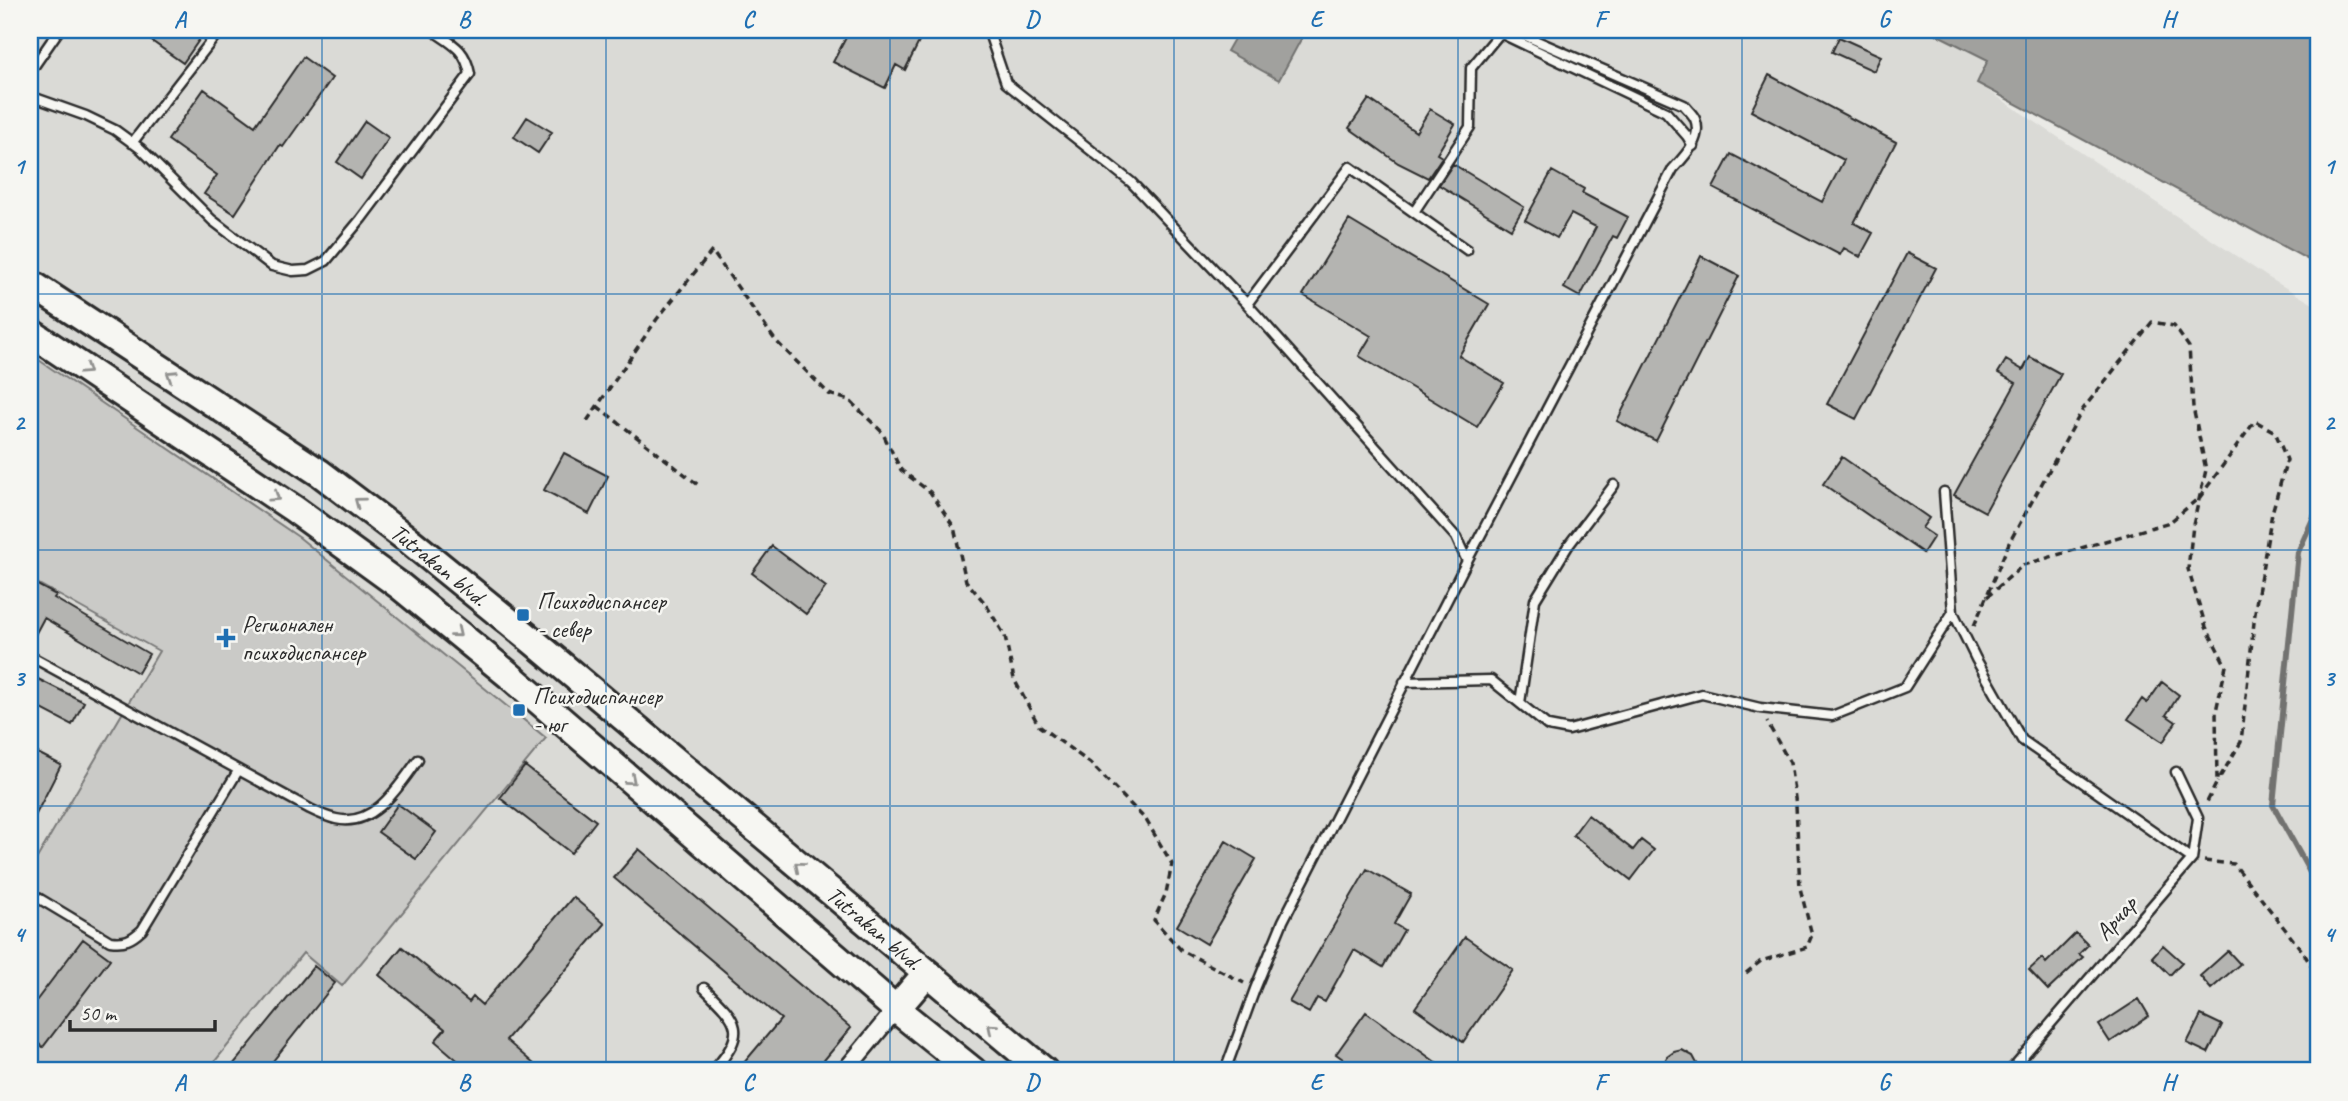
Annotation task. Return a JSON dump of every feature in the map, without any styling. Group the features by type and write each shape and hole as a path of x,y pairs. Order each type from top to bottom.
{"main road":[{"name":"Tutrakan blvd.","path":"30,283 320,473 366,507 534,642 1044,1071"},
{"name":"Tutrakan blvd.","path":"30,332 295,509 400,586 509,675 896,1009 973,1071"},
{"path":"896,1009 926,974"},
{"path":"924,1032 954,996"}],"street":[{"path":"845,1071 896,1009"}],"lane":[{"path":"30,72 59,30"},
{"path":"132,143 220,30"},
{"path":"30,96 86,116 115,131 132,143 212,220 272,266 293,271 308,270 326,261 361,219 470,74 462,51 432,30"},
{"path":"988,30 1006,83 1131,182 1247,304 1456,537 1467,561"},
{"path":"1225,1071 1283,921 1404,682 1674,169 1693,146 1695,119 1684,105 1512,30"},
{"path":"1414,212 1470,127 1471,68 1500,33 1666,112 1693,146"},
{"path":"1247,304 1350,167 1467,250"},
{"path":"1520,703 1535,600 1568,546 1614,485"},
{"path":"1944,492 1953,612 2022,740 2192,859 2198,818 2176,772"},
{"path":"1404,682 1491,680 1548,726 1569,730 1702,694 1759,708 1832,716 1905,687 1953,612"},
{"path":"30,656 238,771 310,809 338,820 354,820 375,811 393,794 418,760"},
{"path":"30,893 110,941 131,940 142,930 238,771"},
{"name":"Арчар","path":"2010,1071 2192,859"},
{"path":"704,988 728,1011 736,1025 734,1044 713,1071"}],"path":[{"path":"587,421 657,319 712,251 775,340 829,394 849,400 882,432 901,470 930,492 954,527 966,581 985,603 1005,636 1014,679 1039,726 1090,763 1146,820 1172,864 1166,893 1154,920 1181,950 1255,989"},
{"path":"1967,641 2009,543 2083,409 2152,322 2174,327 2189,347 2193,407 2206,470 2193,524 2188,569 2206,627 2226,666 2216,711 2217,782"},
{"path":"597,406 701,487"},
{"path":"1985,598 2023,565 2171,522 2200,497 2255,421 2275,432 2287,460 2272,513 2256,604 2241,742 2198,818"},
{"path":"1746,973 1761,961 1807,947 1812,935 1800,888 1796,805 1790,763 1759,708"},
{"path":"2318,829 2315,837 2318,850"},
{"path":"2192,859 2234,864 2303,952 2318,977"}],"shaded area":[{"path":"30,30 1928,30 1988,60 1977,83 2269,278 2318,307 2318,1071 30,1071"},
{"path":"1239,30 1306,30 1279,80 1227,51"},
{"path":"1928,30 2318,30 2318,265 1977,83 1988,60"},
{"name":"Регионален психодиспансер","path":"30,354 300,538 546,738 342,986 303,953 207,1071 30,1071 30,870 159,651 30,579"}],"building":[{"path":"136,30 206,30 183,63"},
{"path":"850,30 876,30 891,37 895,30 919,42 905,70 896,65 885,88 833,62"},
{"path":"1839,37 1881,56 1874,71 1832,52"},
{"path":"303,57 332,78 283,147 280,145 235,214 204,194 217,175 168,140 204,89 255,126"},
{"path":"1769,75 1896,142 1854,223 1873,233 1860,257 1844,248 1840,255 1713,188 1731,154 1822,202 1844,160 1751,111"},
{"path":"1369,99 1416,132 1430,109 1455,124 1437,154 1442,157 1428,178 1398,163 1349,128"},
{"path":"527,117 552,132 538,153 514,137"},
{"path":"365,121 389,138 361,179 337,162"},
{"path":"1453,164 1524,207 1511,229 1439,185"},
{"path":"1552,171 1584,189 1582,193 1628,217 1617,238 1613,236 1580,297 1564,288 1596,227 1571,214 1557,238 1525,220"},
{"path":"1349,220 1489,304 1459,356 1504,383 1477,427 1359,356 1371,336 1303,295"},
{"path":"1907,253 1936,268 1856,419 1827,404"},
{"path":"1701,256 1739,276 1656,441 1617,421"},
{"path":"2030,357 2061,374 1985,512 1954,495 2016,383 1998,373 2006,360 2023,370"},
{"path":"564,453 608,476 589,514 544,490"},
{"path":"1842,457 1929,518 1922,528 1934,536 1923,553 1823,484"},
{"path":"772,546 826,587 806,614 752,573"},
{"path":"30,581 149,654 138,673 44,618 30,644"},
{"path":"30,675 84,702 72,725 30,703"},
{"path":"2162,682 2179,695 2166,715 2176,722 2163,742 2128,719 2142,699 2147,703"},
{"path":"30,749 61,765 30,826"},
{"path":"525,766 596,821 571,853 500,798"},
{"path":"398,804 436,832 416,859 378,832"},
{"path":"1588,815 1633,850 1641,840 1654,850 1631,880 1573,835"},
{"path":"1226,841 1256,859 1207,944 1177,926"},
{"path":"639,849 851,1028 815,1071 737,1071 781,1019 614,878"},
{"path":"1367,869 1411,894 1394,924 1404,930 1383,967 1354,950 1325,1002 1317,998 1309,1013 1289,1002"},
{"path":"573,897 605,924 506,1040 542,1071 470,1071 435,1041 445,1029 379,975 402,947 469,1002 473,997 482,1005"},
{"path":"2076,933 2088,945 2079,954 2083,957 2048,990 2029,970 2042,958 2046,963"},
{"path":"1465,937 1513,970 1463,1042 1415,1008"},
{"path":"83,939 110,959 43,1047 30,1037 30,1009"},
{"path":"2163,945 2182,962 2170,975 2152,957"},
{"path":"2228,951 2240,964 2211,989 2200,976"},
{"path":"314,966 335,983 265,1071 228,1071"},
{"path":"2139,999 2149,1016 2110,1042 2099,1025"},
{"path":"1366,1012 1448,1071 1360,1071 1336,1054"},
{"path":"2201,1015 2222,1025 2208,1053 2187,1043"},
{"path":"1682,1050 1693,1056 1701,1071 1660,1071 1667,1057"}],"waterway":[{"path":"2318,508 2298,552 2273,805 2318,887"}],"place":[{"name":"Психодиспансер - север","path":"523,615"},
{"name":"Регионален психодиспансер","path":"226,638"},
{"name":"Психодиспансер - юг","path":"519,710"}]}
